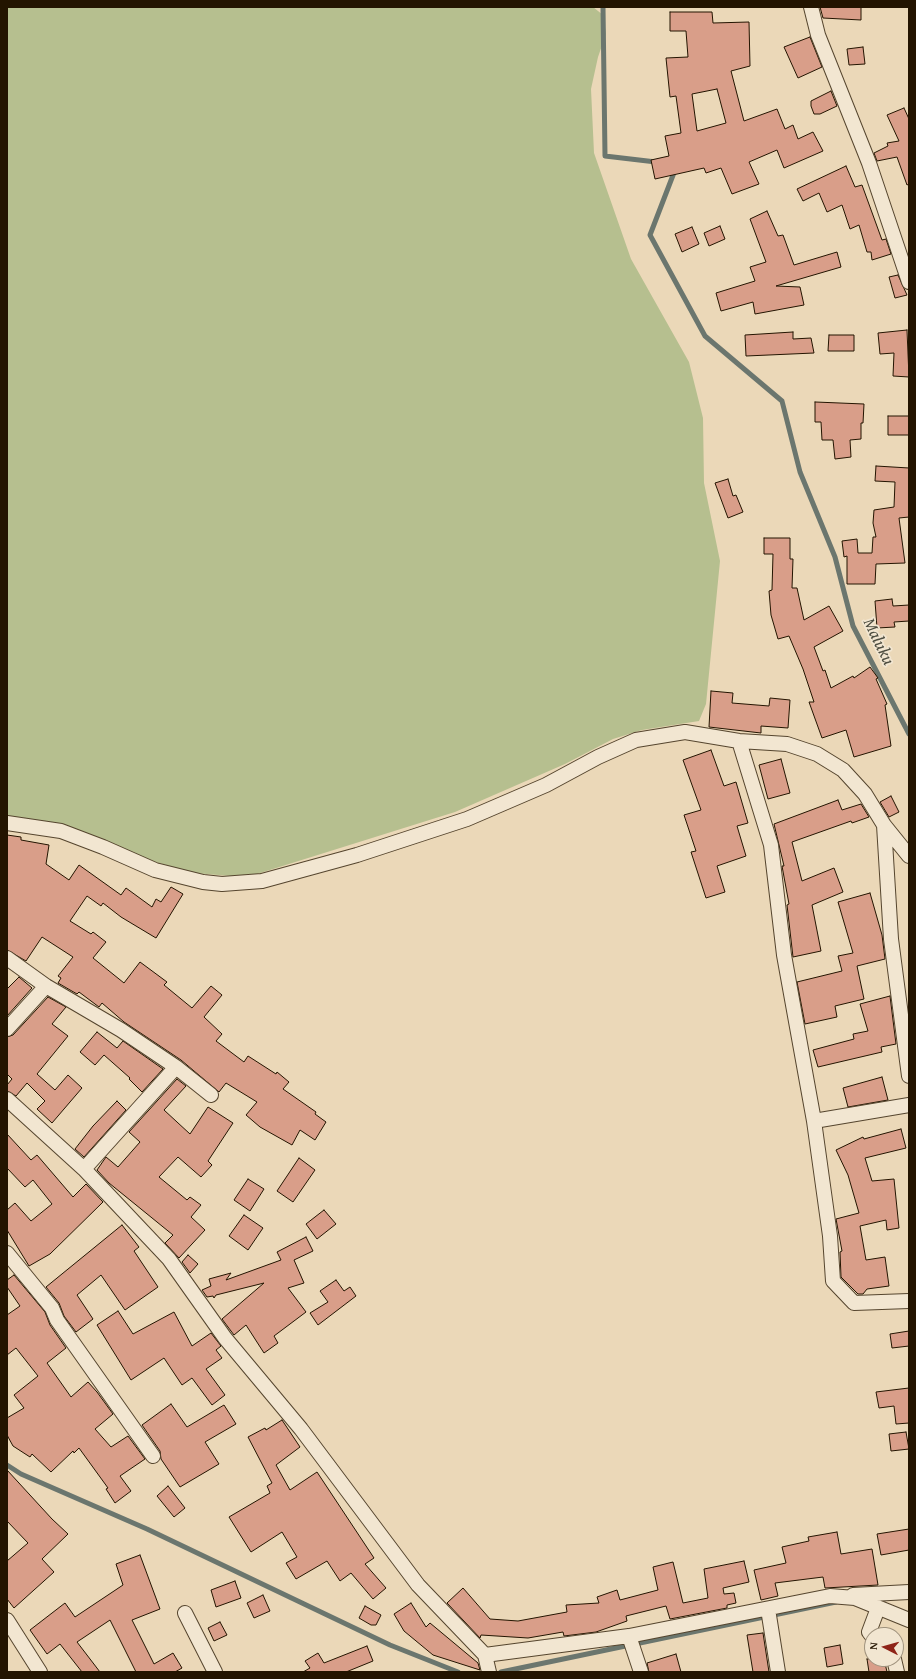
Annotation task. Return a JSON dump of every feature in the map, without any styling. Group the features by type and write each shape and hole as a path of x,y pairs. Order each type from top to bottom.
{"street":[{"path":"811,7 818,35 869,163 909,282"},
{"path":"7,823 61,831 103,847 155,870 197,881 222,884 262,881 364,852 467,818 546,785 598,757 636,740 685,732 740,740 786,744 817,754 843,770 865,794 884,825 909,856"},
{"path":"740,740 771,845 784,955 814,1121 830,1236 833,1281 854,1303 909,1300"},
{"path":"884,825 891,939 909,1076"},
{"path":"7,958 46,986 121,1030 176,1067 211,1095"},
{"path":"7,1029 46,986"},
{"path":"84,1169 176,1067"},
{"path":"7,1099 84,1169 169,1259 225,1338 301,1429 418,1585 485,1655 490,1672"},
{"path":"814,1121 909,1105"},
{"path":"7,1253 52,1308 57,1320 154,1456"},
{"path":"485,1655 629,1636 830,1596 909,1592"},
{"path":"830,1596 855,1598 909,1620"},
{"path":"873,1627 878,1608"},
{"path":"768,1609 778,1672"},
{"path":"185,1613 215,1672"},
{"path":"7,1620 40,1672"},
{"path":"629,1636 641,1672"}],"green space":[{"path":"7,7 593,7 603,15 606,34 598,57 591,89 594,153 631,259 689,362 703,418 704,483 720,561 706,704 699,721 642,730 613,739 565,764 455,812 257,874 231,876 194,873 149,860 64,825 7,816"}],"building":[{"path":"820,7 861,7 861,20 823,18"},
{"path":"670,12 712,12 713,23 749,22 750,66 731,71 744,121 777,109 785,129 793,125 798,139 813,132 823,151 784,168 777,150 749,162 759,184 732,194 721,168 706,173 704,168 655,179 651,160 669,156 665,136 681,133 676,96 670,97 666,58 688,57 686,31 670,31","holes":["717,89 726,123 697,131 692,94"]},
{"path":"810,37 822,67 798,78 784,47"},
{"path":"863,47 865,64 849,65 847,49"},
{"path":"831,91 837,106 820,114 814,114 811,101"},
{"path":"904,108 909,119 909,184 907,185 897,157 877,161 874,153 888,146 887,143 899,141 887,115"},
{"path":"846,166 855,187 862,185 882,240 886,239 891,254 872,260 871,252 867,252 859,225 850,229 842,205 827,212 819,193 803,201 797,189"},
{"path":"767,211 778,236 783,235 794,265 837,252 841,267 776,286 800,287 804,305 755,314 753,302 721,311 716,293 755,281 750,267 766,262 750,219"},
{"path":"720,226 725,239 709,246 704,233"},
{"path":"692,227 699,244 682,252 675,234"},
{"path":"898,275 907,295 895,298 889,277"},
{"path":"907,330 909,377 893,376 894,353 880,354 878,333"},
{"path":"793,332 793,339 811,338 814,353 746,356 745,335"},
{"path":"829,335 854,335 854,351 828,351"},
{"path":"815,402 864,404 863,423 861,423 861,439 850,440 851,457 835,459 833,440 822,440 821,422 815,422"},
{"path":"888,416 909,416 909,435 888,435"},
{"path":"876,466 909,468 909,517 899,518 905,563 876,564 875,584 847,584 847,556 844,557 842,541 857,539 858,553 872,553 873,537 876,537 873,523 874,510 894,507 895,482 875,481"},
{"path":"728,479 733,496 736,495 743,512 728,518 715,483"},
{"path":"764,538 790,538 790,559 793,559 792,588 797,588 804,620 829,606 843,631 814,647 823,671 825,670 831,688 853,676 854,678 870,667 878,678 876,679 887,704 885,705 891,746 854,757 846,730 822,738 809,702 814,702 803,669 789,636 778,639 771,615 769,591 772,590 773,554 764,554"},
{"path":"892,599 893,606 909,605 909,621 894,622 895,627 877,628 875,601"},
{"path":"711,691 733,693 732,703 769,706 770,698 790,700 788,728 761,726 761,733 709,727"},
{"path":"711,750 724,786 736,782 748,823 737,826 746,856 717,866 725,892 706,898 691,852 696,851 684,815 701,810 683,760"},
{"path":"781,759 790,793 768,799 759,765"},
{"path":"891,796 899,812 889,817 880,802"},
{"path":"838,800 842,810 861,804 869,817 852,823 851,821 792,842 802,881 834,868 843,892 812,905 821,951 793,957 787,905 789,904 782,866 784,866 774,824"},
{"path":"7,835 21,837 21,840 49,845 46,864 69,880 79,865 121,895 126,888 152,907 156,899 161,902 171,887 183,894 156,938 121,917 103,903 101,906 87,896 70,921 91,934 93,932 106,942 93,958 124,983 140,962 167,982 164,985 192,1008 211,986 222,995 204,1017 222,1034 216,1041 244,1062 248,1056 276,1074 277,1072 289,1082 283,1089 316,1112 315,1114 326,1122 315,1140 300,1130 292,1145 260,1127 246,1115 257,1102 226,1083 219,1092 181,1060 124,1022 102,1003 99,1007 79,992 77,994 58,983 61,978 58,976 73,957 42,937 26,961 7,950"},
{"path":"870,893 882,935 885,959 857,966 864,999 835,1006 837,1017 805,1024 797,982 842,971 838,956 853,953 838,902"},
{"path":"19,977 32,988 7,1016 7,989"},
{"path":"890,996 896,1044 881,1047 882,1052 818,1067 813,1050 854,1039 853,1034 868,1031 860,1004"},
{"path":"48,997 66,1007 52,1024 68,1036 37,1074 55,1090 68,1075 82,1088 52,1123 37,1109 45,1101 27,1083 16,1096 7,1091 7,1085 12,1079 7,1074 7,1037 13,1035"},
{"path":"97,1032 117,1048 123,1041 163,1069 142,1092 129,1079 130,1078 104,1055 95,1065 80,1052"},
{"path":"882,1077 888,1100 848,1107 843,1088"},
{"path":"177,1079 186,1086 164,1110 190,1134 208,1107 233,1123 208,1161 212,1165 201,1177 178,1157 159,1177 187,1200 190,1197 201,1205 191,1217 205,1230 179,1258 165,1243 173,1235 109,1183 97,1170 106,1157 118,1167 140,1142 129,1132"},
{"path":"117,1101 126,1110 84,1157 75,1149 93,1126"},
{"path":"901,1129 906,1148 865,1158 872,1181 894,1179 899,1228 887,1230 886,1220 860,1226 866,1260 885,1257 889,1286 867,1289 863,1294 858,1294 841,1277 840,1252 842,1251 836,1219 859,1213 848,1175 836,1150 863,1137 864,1139"},
{"path":"7,1134 31,1160 37,1155 73,1197 86,1184 103,1202 50,1254 29,1266 7,1230 7,1210 15,1203 31,1221 52,1204 33,1180 25,1187 7,1168"},
{"path":"299,1158 315,1170 293,1202 277,1191"},
{"path":"248,1179 264,1189 250,1211 234,1200"},
{"path":"324,1210 336,1224 317,1239 306,1224"},
{"path":"244,1215 263,1228 248,1250 229,1236"},
{"path":"122,1225 139,1247 134,1251 158,1287 125,1310 101,1275 77,1295 93,1319 76,1332 64,1316 59,1303 46,1287"},
{"path":"306,1237 313,1251 294,1260 304,1283 288,1288 306,1312 274,1336 278,1343 264,1353 246,1325 234,1335 222,1319 264,1283 216,1295 214,1298 213,1296 207,1297 202,1290 211,1286 209,1279 231,1273 226,1280 281,1260 277,1252"},
{"path":"188,1255 198,1264 190,1273 182,1262"},
{"path":"14,1275 45,1312 50,1325 66,1348 47,1363 71,1397 88,1382 113,1414 95,1429 111,1447 128,1436 145,1459 120,1476 131,1491 115,1503 106,1489 108,1488 79,1448 74,1453 73,1451 51,1472 32,1454 30,1457 13,1446 7,1435 7,1418 24,1408 14,1395 38,1376 16,1348 7,1355 7,1315 20,1306 7,1287 7,1280"},
{"path":"336,1280 344,1291 350,1287 356,1296 318,1325 310,1313 328,1302 320,1291"},
{"path":"118,1311 133,1334 174,1312 192,1346 211,1333 221,1346 216,1350 222,1358 206,1369 225,1395 212,1405 192,1378 182,1385 164,1358 131,1380 97,1325"},
{"path":"909,1331 909,1346 892,1348 890,1334"},
{"path":"909,1388 909,1423 896,1424 894,1406 879,1408 876,1392"},
{"path":"171,1404 187,1427 224,1405 236,1424 205,1442 219,1464 180,1487 161,1459 160,1451 142,1425"},
{"path":"282,1420 300,1447 276,1465 290,1490 317,1472 374,1558 365,1564 386,1588 373,1599 351,1573 340,1581 327,1561 296,1579 286,1563 297,1557 282,1532 251,1552 229,1517 270,1493 267,1486 272,1483 248,1437 265,1428 266,1430"},
{"path":"906,1432 909,1449 891,1451 889,1434"},
{"path":"7,1470 52,1519 68,1534 42,1559 54,1572 14,1608 7,1599 7,1561 28,1543 7,1521"},
{"path":"168,1486 185,1508 174,1517 157,1496"},
{"path":"909,1529 909,1550 881,1555 877,1534"},
{"path":"837,1532 841,1554 872,1549 878,1585 825,1588 823,1577 775,1583 778,1596 761,1600 754,1570 786,1563 782,1547 809,1541 808,1537"},
{"path":"140,1555 160,1609 132,1620 154,1664 173,1653 182,1668 175,1672 136,1672 110,1620 77,1642 100,1672 82,1672 60,1644 47,1654 30,1630 65,1603 75,1617 123,1585 116,1564"},
{"path":"744,1561 749,1582 723,1588 724,1594 734,1593 736,1603 727,1605 727,1608 670,1619 666,1606 626,1616 627,1621 596,1632 564,1636 563,1632 528,1638 481,1635 480,1638 447,1603 463,1588 490,1619 518,1621 567,1612 566,1605 599,1603 597,1597 617,1590 620,1600 658,1590 653,1567 673,1562 683,1603 708,1598 704,1569"},
{"path":"235,1581 241,1598 216,1607 211,1590"},
{"path":"263,1595 270,1611 254,1618 247,1603"},
{"path":"411,1603 426,1627 430,1623 478,1663 480,1670 433,1655 404,1631 394,1614"},
{"path":"365,1606 381,1615 376,1625 371,1625 359,1618"},
{"path":"220,1622 227,1635 214,1641 208,1628"},
{"path":"763,1633 769,1672 753,1672 747,1635"},
{"path":"840,1645 843,1664 827,1667 824,1648"},
{"path":"367,1646 373,1661 346,1672 303,1672 310,1668 305,1661 318,1653 324,1663"},
{"path":"676,1654 681,1672 649,1672 647,1663"},
{"path":"868,1667 886,1667 887,1672 869,1672"}],"waterway":[{"path":"603,7 605,156 656,162"},
{"name":"Maluku","path":"675,170 650,235 705,336 782,401 800,472 835,557 853,626 909,734"},
{"path":"7,1465 21,1474 147,1529 390,1645 458,1672"},
{"path":"501,1672 836,1602"}]}
